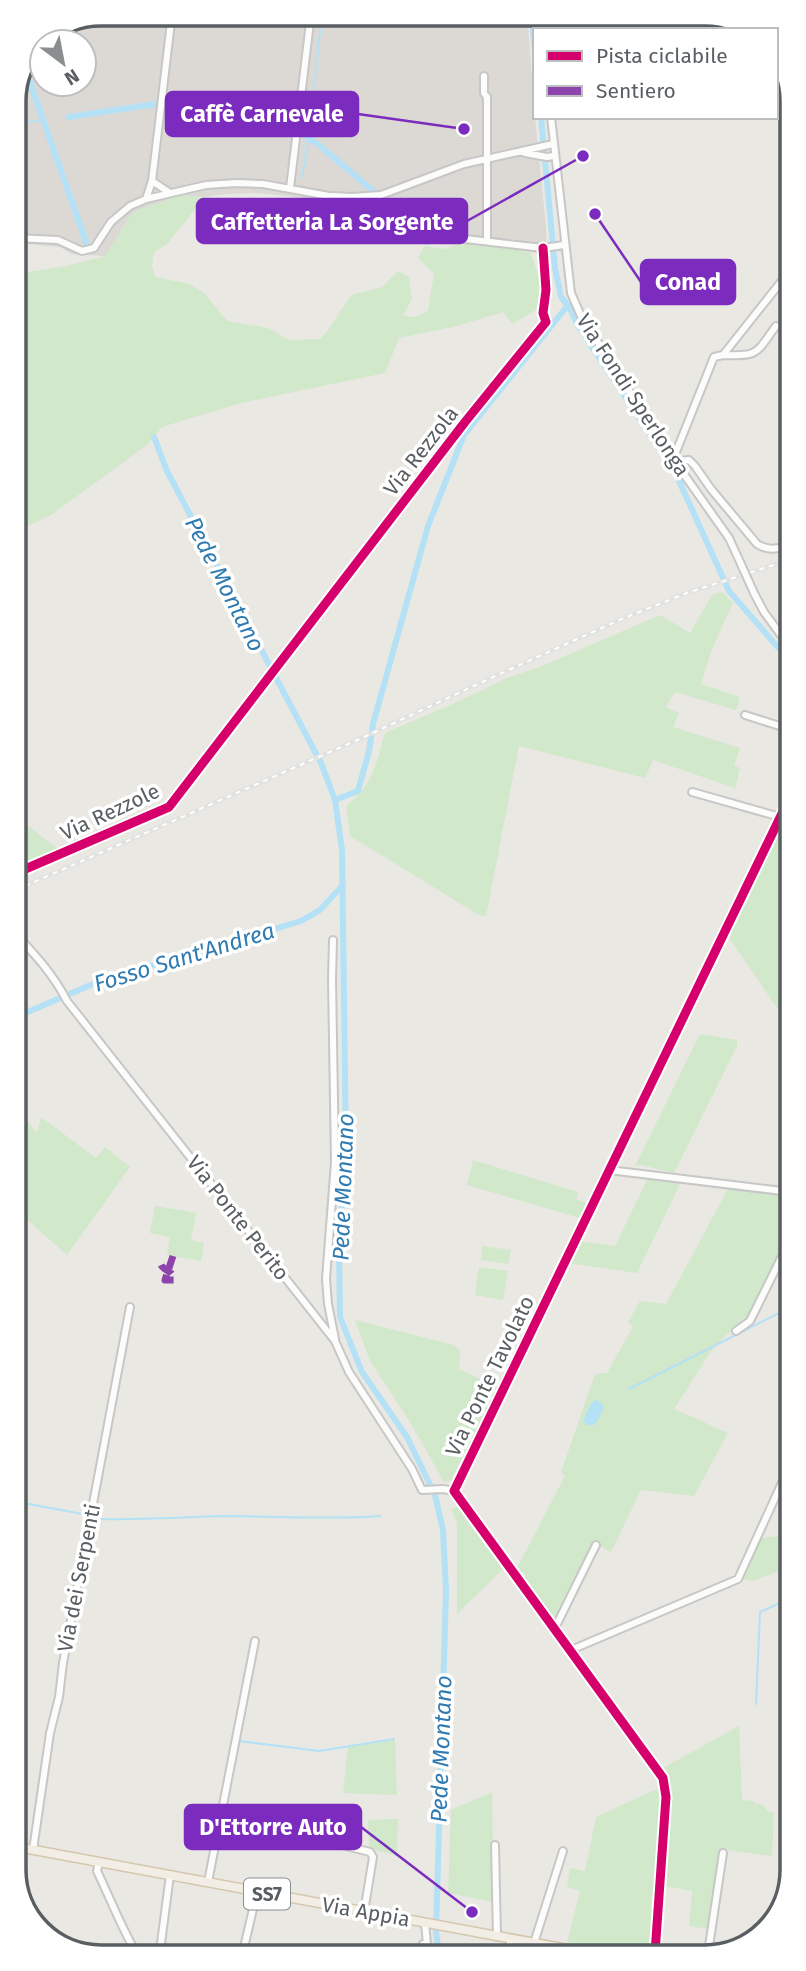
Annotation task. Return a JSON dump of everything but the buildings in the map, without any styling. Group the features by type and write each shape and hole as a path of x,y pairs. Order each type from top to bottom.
{"main road":[{"name":"Via Appia","path":"26,1849 541,1945"}],"street":[{"path":"146,198 152,181 171,26"},
{"path":"290,188 310,26"},
{"path":"484,76 484,93 487,97 487,241"},
{"name":"Via Fondi Sperlonga","path":"551,119 550,145 545,154 570,293 581,316 676,464 729,538 764,612 780,634"},
{"path":"26,238 58,240 82,251 94,248 111,222 130,206 146,198 206,185 237,183 263,184 329,196 377,195 488,158 520,153 545,154 550,145"},
{"path":"152,181 170,193"},
{"path":"329,196 366,215 440,236 545,248 562,245"},
{"name":"Via Rezzola","path":"281,664 465,422 546,322 543,313 546,290 545,248"},
{"path":"723,355 780,283"},
{"path":"671,456 676,453 713,357 753,354 776,326"},
{"path":"676,464 689,460 757,544 765,549 780,548"},
{"name":"Via Rezzole","path":"26,869 169,807 281,664"},
{"path":"746,715 780,726"},
{"path":"692,792 780,817"},
{"name":"Via Ponte Tavolato","path":"454,1491 780,817"},
{"path":"333,940 335,1162 326,1279 327,1304 335,1341"},
{"name":"Via Ponte Perito","path":"26,945 48,969 67,1001 335,1341 349,1372 412,1469 422,1490 454,1491"},
{"path":"609,1170 780,1191"},
{"path":"736,1331 750,1321 780,1260"},
{"name":"Via dei Serpenti","path":"33,1850 50,1733 59,1698 63,1663 130,1307"},
{"path":"571,1650 738,1579 780,1487"},
{"path":"454,1491 663,1778 666,1797 656,1945"},
{"path":"555,1628 596,1545"},
{"path":"208,1882 255,1640"},
{"path":"219,1829 281,1841 338,1844 370,1852 373,1857 364,1912"},
{"path":"495,1845 498,1937"},
{"path":"534,1943 563,1851"},
{"path":"709,1944 723,1853"},
{"path":"99,1862 97,1871 111,1906 132,1945"},
{"path":"161,1943 170,1875"},
{"path":"245,1945 257,1892"},
{"path":"426,1923 428,1945"},
{"path":"510,1939 510,1945"}],"shaded area":[{"path":"528,26 533,119 535,119 547,255 509,248 456,244 394,231 325,200 257,193 205,197 181,195 133,212 105,256 72,254 60,247 26,244 26,97 28,87 28,98 98,98 98,28 87,28"}],"green space":[{"path":"181,195 205,197 167,244 154,252 152,266 155,277 190,284 205,294 227,321 268,328 289,340 320,339 351,295 382,287 398,271 409,277 412,299 403,316 416,317 428,311 434,274 418,258 425,246 446,249 456,244 509,248 531,253 542,287 536,310 512,324 503,312 457,326 399,338 385,373 241,403 162,427 147,445 51,515 26,527 26,272 105,256 133,212"},
{"path":"722,592 733,603 712,649 701,684 740,697 736,710 675,692 666,707 679,713 673,727 740,748 734,766 740,768 735,788 653,760 645,778 519,746 486,916 479,915 350,836 346,806 368,782 385,733 507,678 542,666 660,615 690,633 712,595"},
{"path":"26,824 59,850 26,865"},
{"path":"780,826 780,1012 728,936 759,874 758,870"},
{"path":"700,1034 737,1040 737,1046 674,1173 635,1166"},
{"path":"26,1116 37,1133 41,1117 96,1158 105,1147 130,1167 67,1255 26,1219"},
{"path":"473,1160 578,1192 576,1199 587,1203 580,1218 467,1185"},
{"path":"648,1178 681,1182 637,1273 567,1263 578,1241 615,1246"},
{"path":"728,1189 780,1194 780,1252 746,1319 711,1351 674,1409 728,1433 694,1496 641,1490 611,1552 595,1544 554,1621 524,1581 525,1573 516,1570 565,1476 561,1472 595,1374 607,1373 633,1327 628,1322 640,1301 666,1304"},
{"path":"155,1206 196,1213 191,1240 204,1243 201,1261 167,1255 170,1237 150,1233"},
{"path":"482,1246 511,1250 508,1264 481,1260"},
{"path":"479,1267 508,1271 503,1300 475,1295"},
{"path":"355,1320 454,1345 460,1351 459,1369 498,1387 451,1480 444,1482 410,1422 370,1361"},
{"path":"458,1506 503,1569 457,1614 457,1523 451,1509"},
{"path":"780,1536 780,1571 752,1581 743,1579 761,1538"},
{"path":"739,1726 742,1800 764,1805 767,1811 774,1812 772,1856 720,1849 709,1929 689,1926 692,1891 665,1886 670,1781 663,1768"},
{"path":"395,1739 397,1795 343,1793 348,1747"},
{"path":"661,1787 652,1945 567,1943 580,1891 567,1887 570,1868 585,1871 596,1817"},
{"path":"492,1792 494,1902 448,1893 451,1810"},
{"path":"398,1819 397,1856 369,1848 368,1820"}],"water":[{"path":"596,1399 604,1407 594,1425 587,1425 583,1421"}],"waterway":[{"path":"302,177 321,26"},
{"path":"532,26 533,32"},
{"name":"Pede Montano","path":"30,81 87,245"},
{"path":"69,117 169,102 247,106 265,111 290,128"},
{"path":"541,119 555,268 561,297 675,472 729,591 780,650"},
{"path":"26,123 43,120"},
{"path":"305,136 398,212 417,222"},
{"path":"418,233 427,242"},
{"path":"335,800 358,791 373,724 428,526 464,435 568,305"},
{"name":"Pede Montano","path":"154,437 167,471 321,763 335,800 342,850 346,1151 339,1241 340,1317 362,1372 407,1437 435,1495 443,1530 446,1591 438,1945"},
{"path":"759,870 780,829"},
{"name":"Fosso Sant'Andrea","path":"26,1013 100,981 301,921 320,910 343,885"},
{"path":"728,937 749,893"},
{"path":"694,1002 726,940"},
{"path":"594,1210 602,1193"},
{"path":"629,1389 780,1313"},
{"path":"467,1503 458,1489 507,1388"},
{"path":"26,1503 88,1515"},
{"path":"95,1519 380,1516"},
{"path":"756,1704 760,1612 780,1603"},
{"path":"239,1741 319,1751 394,1739"}],"railway":[{"path":"26,886 364,737 624,618 687,593 780,563"}],"marked path":[{"path":"161,1265 166,1270 168,1271 170,1272 172,1274 174,1280 165,1280 173,1256"}],"cycle path":[{"path":"26,869 169,807 465,422 546,322 543,313 546,290 543,248"},
{"path":"656,1945 666,1797 663,1778 454,1491 780,818"}],"place":[{"name":"Caffè Carnevale","path":"464,129"},
{"name":"Caffetteria La Sorgente","path":"583,156"},
{"name":"Conad","path":"595,214"},
{"name":"D'Ettorre Auto","path":"472,1912"}]}
